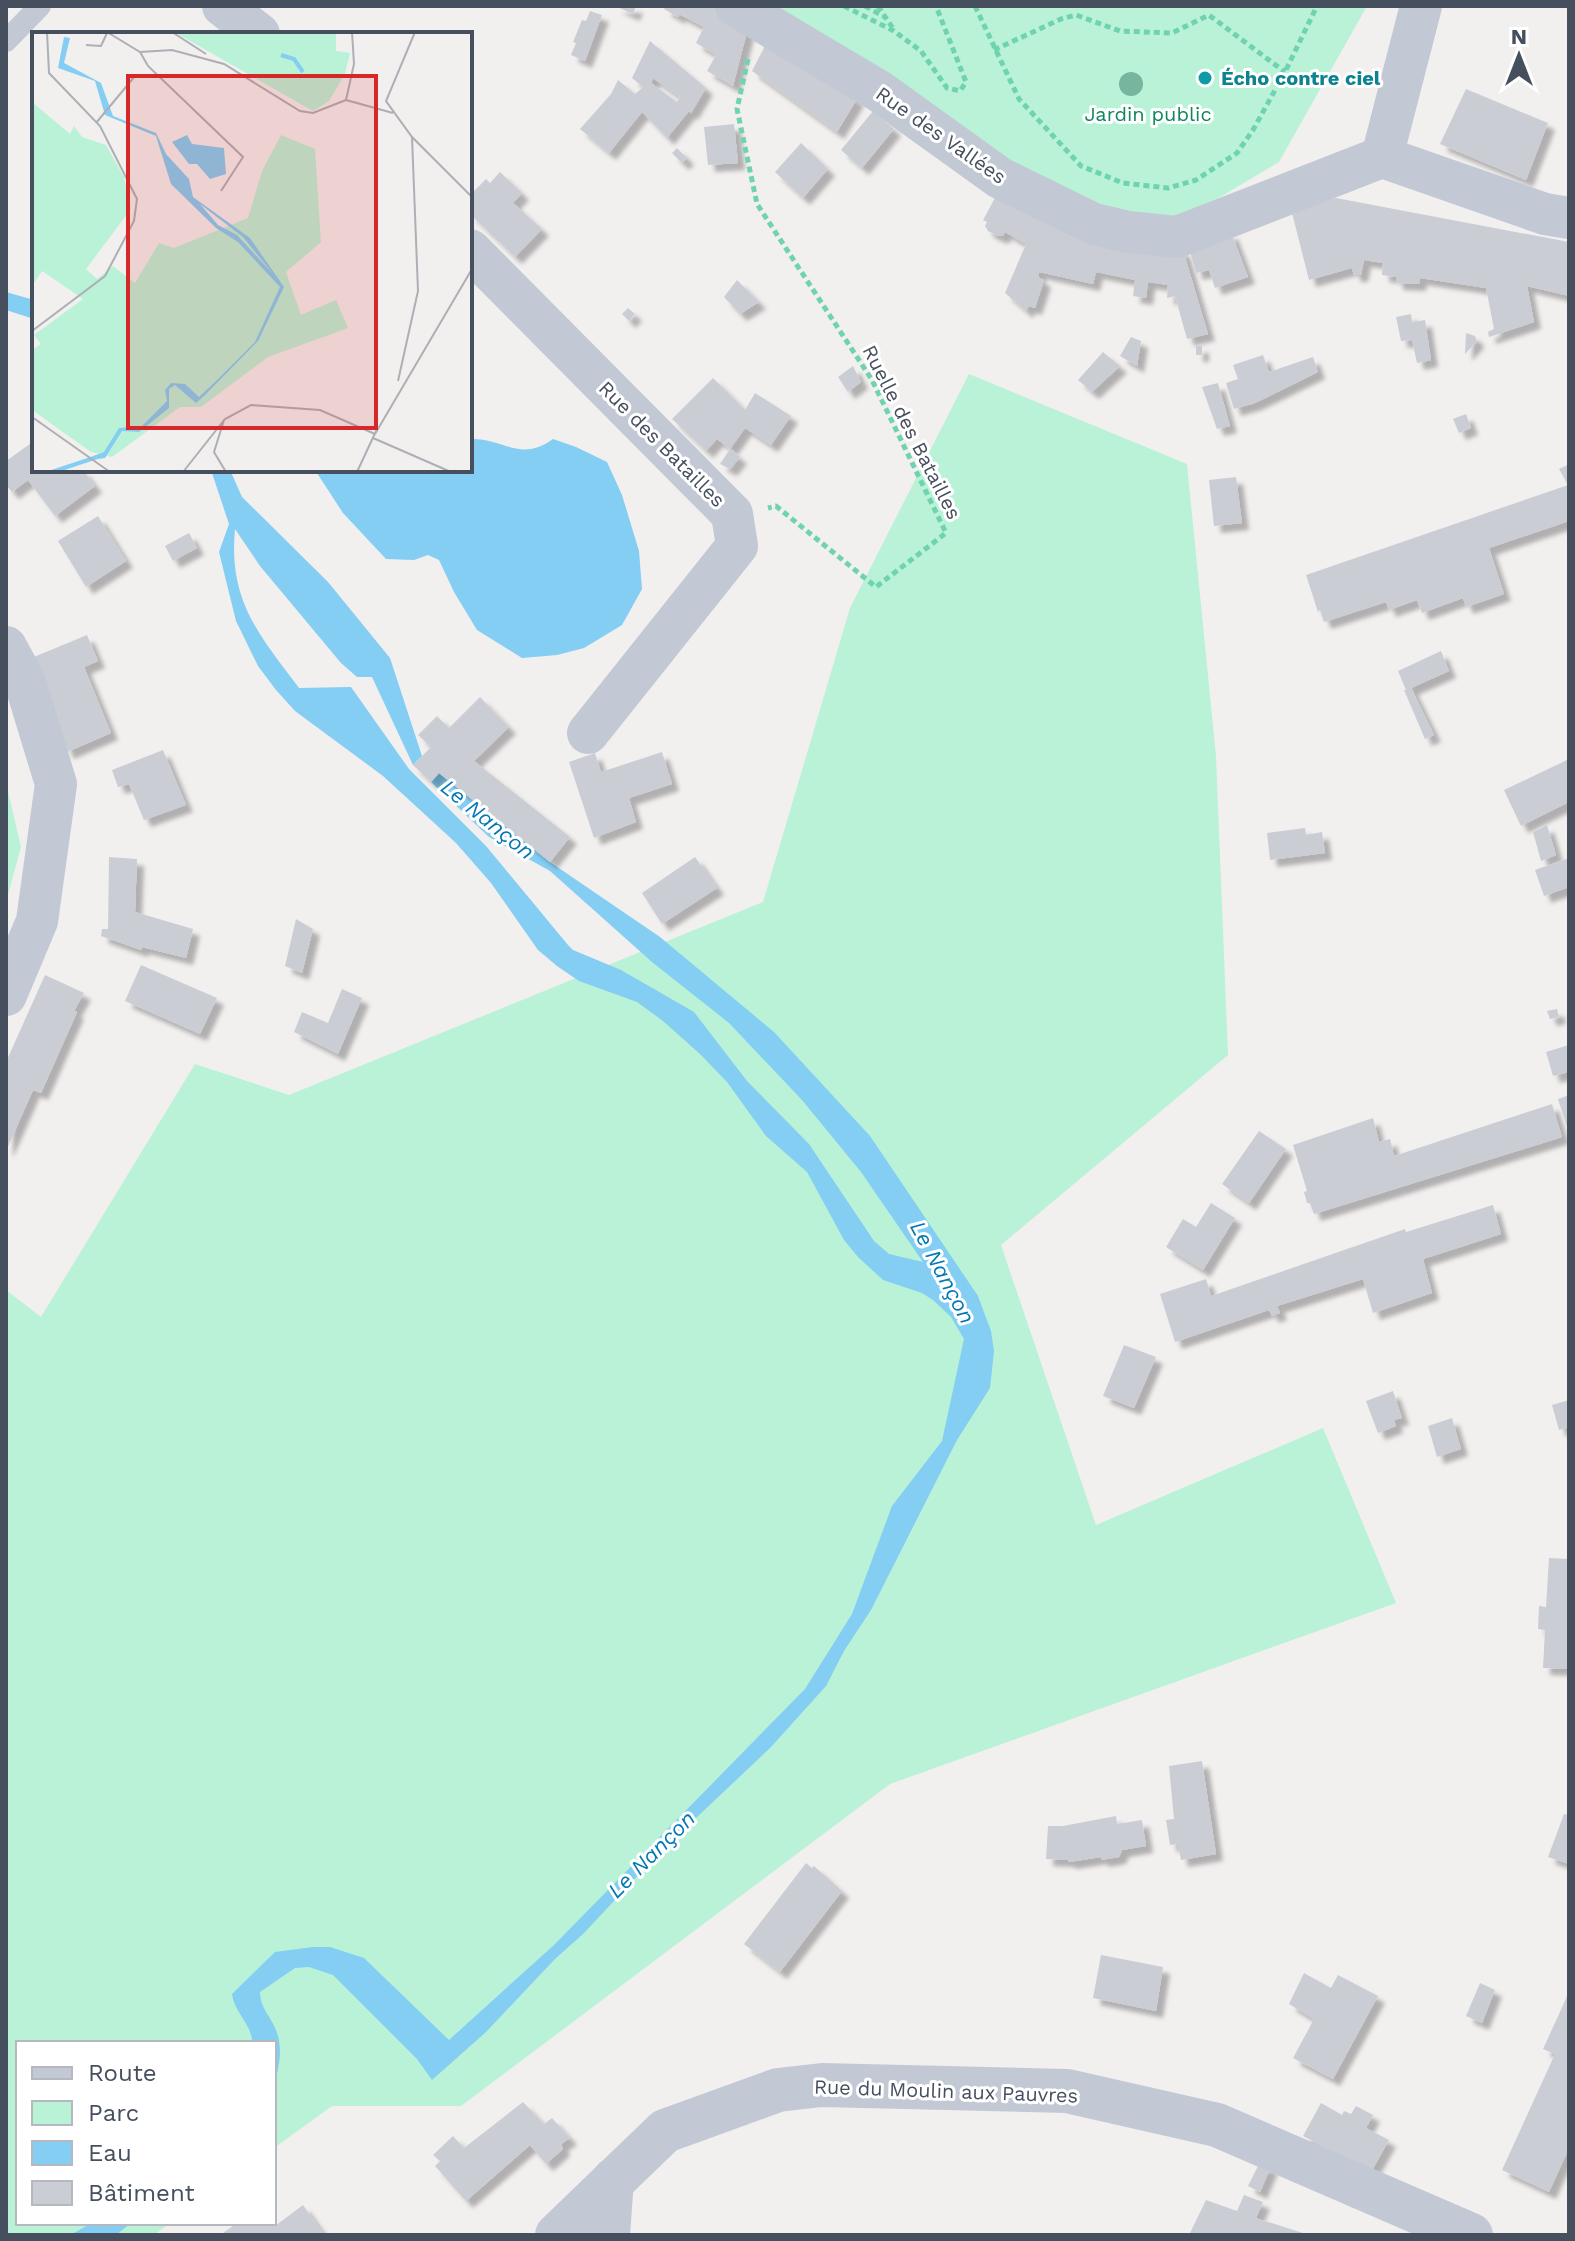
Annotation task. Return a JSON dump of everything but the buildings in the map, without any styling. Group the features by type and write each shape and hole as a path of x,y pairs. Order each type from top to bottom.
{"street":[{"path":"223,6 256,32"},
{"path":"1421,6 1382,157 1545,214 1569,218"},
{"name":"Rue des Vallées","path":"752,16 879,91 1000,178 1094,224 1128,232 1177,237 1382,157"},
{"name":"Rue des Batailles","path":"472,252 732,514 737,546 588,733"},
{"path":"6,647 25,682 56,784 37,921 6,995"},
{"name":"Rue du Moulin aux Pauvres","path":"557,2235 665,2131 778,2090 822,2085 1067,2091 1217,2125 1471,2235"},
{"path":"609,2235 613,2179"}],"lane":[{"path":"6,41 40,6"}],"path":[{"path":"844,6 894,31 921,51 947,88 960,91 966,82 936,6"},
{"path":"865,6 886,18"},
{"path":"878,6 894,31"},
{"path":"975,6 1019,99 1081,166 1123,183 1168,188 1196,180 1237,153 1285,72 1317,6"},
{"path":"994,50 1076,15 1120,31 1172,33 1209,15 1285,72"},
{"name":"Ruelle des Batailles","path":"732,514 776,506 876,587 946,533 872,380 757,204 737,109 752,16"}],"green space":[{"name":"Jardin public","path":"773,6 1367,6 1279,162 1173,225 1163,225 1022,180"},
{"path":"969,374 1187,464 1216,756 1228,1055 1001,1245 1096,1525 1323,1428 1396,1603 890,1784 461,2106 332,2106 276,2147 276,2041 16,2041 16,2225 167,2225 154,2235 6,2235 6,1290 41,1317 195,1064 289,1095 763,902 850,608"},
{"path":"6,783 21,847 6,902"}],"water":[{"path":"6,292 32,299 32,318 6,310"},
{"path":"472,439 531,449 553,439 607,462 622,495 639,551 642,589 622,625 584,648 557,655 522,658 477,630 439,560 428,555 414,560 386,559 343,513 316,472 472,472"},
{"name":"Le Nançon","path":"212,472 231,472 242,497 328,582 390,658 422,756 413,765 372,677 357,677 341,663 260,566 235,529 236,576 249,615 299,688 351,687 409,769 486,846 568,945 621,970 694,1012 747,1081 809,1144 874,1241 889,1254 923,1262 861,1172 802,1100 729,1023 652,962 550,871 489,837 431,782 439,773 550,862 660,937 774,1032 870,1136 978,1296 991,1331 994,1351 990,1388 957,1440 871,1610 826,1686 771,1747 658,1854 486,2032 432,2080 417,2059 333,1975 309,1967 295,1968 260,1992 279,2042 276,2077 276,2041 252,2041 232,1994 275,1952 330,1947 364,1958 449,2040 554,1945 805,1689 852,1614 892,1506 942,1441 964,1339 951,1317 933,1300 922,1293 883,1280 858,1257 844,1240 807,1172 766,1136 727,1082 701,1055 637,1002 579,981 538,950 491,883 456,843 383,776 295,711 276,690 258,666 236,621 219,552 229,524"},
{"path":"88,2225 128,2225 116,2235 70,2235"}],"place":[{"name":"Écho contre ciel","path":"1205,78"}]}
